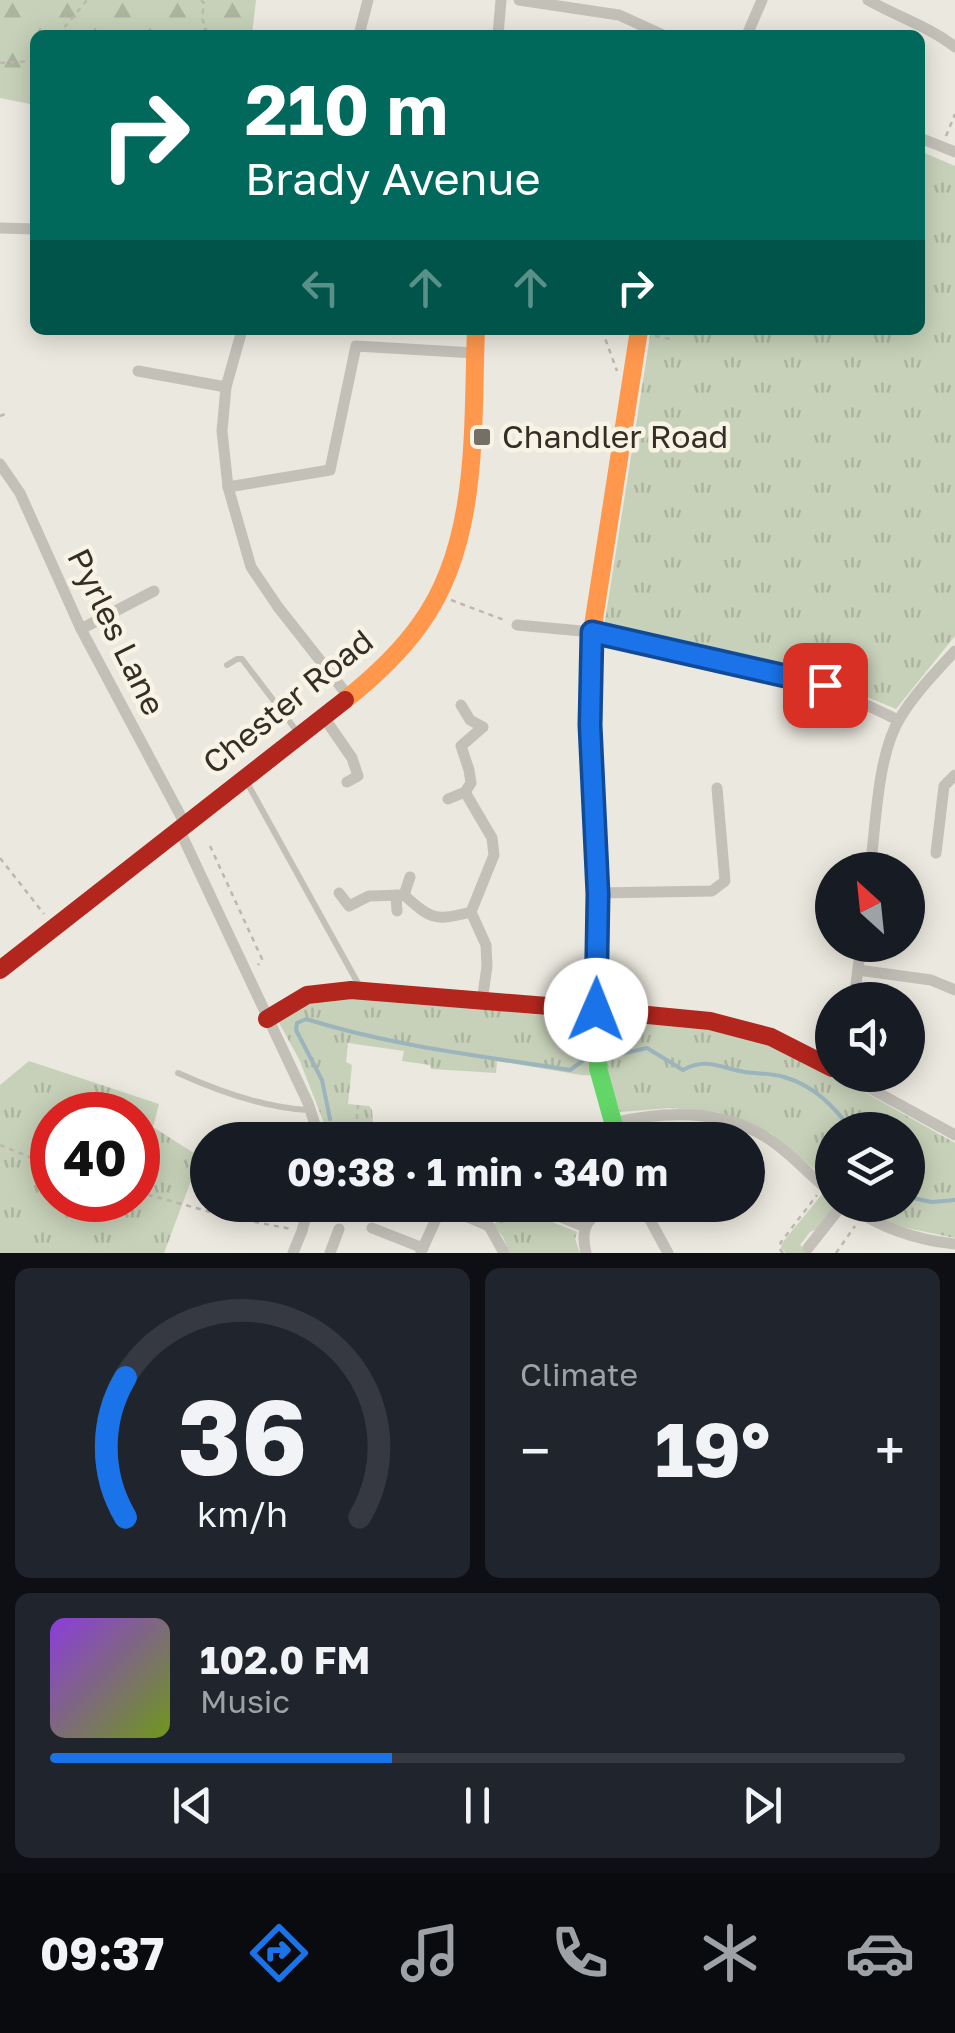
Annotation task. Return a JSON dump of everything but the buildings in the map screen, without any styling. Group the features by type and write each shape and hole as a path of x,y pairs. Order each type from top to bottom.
{"street":[{"path":"360,30 368,0"},
{"path":"498,30 501,0"},
{"path":"519,0 620,14 636,29"},
{"path":"749,30 762,0"},
{"path":"868,0 955,47"},
{"path":"925,140 955,152"},
{"path":"0,228 30,229"},
{"path":"241,335 226,387 222,431 228,487 251,568 349,696"},
{"name":"Chester Road","path":"0,970 349,696 395,656 416,631 450,572 468,502 476,335"},
{"path":"613,1122 598,1068 598,894 590,725 592,632 633,335"},
{"path":"228,487 330,470 356,346 474,353"},
{"path":"138,371 226,387"},
{"name":"Pyrles Lane","path":"0,464 20,493 81,629 182,826 314,1122"},
{"path":"81,629 154,591"},
{"path":"511,623 592,632 825,685 898,720"},
{"path":"872,852 884,763 898,720 955,651"},
{"path":"448,800 465,792 471,784 461,746 483,727 470,720 461,705"},
{"path":"323,716 352,758 352,779 374,770"},
{"path":"936,853 944,786 955,774"},
{"path":"598,894 712,891 724,881 718,788"},
{"path":"465,792 492,838 494,855 471,912 486,945 482,1002"},
{"path":"397,911 410,877"},
{"path":"339,893 349,906 370,896 400,895 426,914 444,919 471,912"},
{"path":"856,982 859,962"},
{"path":"858,970 930,980 955,990"},
{"path":"267,1019 307,995 351,990 710,1021 770,1036 815,1059"},
{"path":"877,1092 955,1135"},
{"path":"632,1122 641,1116 669,1114 725,1122"},
{"path":"765,1137 815,1179"},
{"path":"293,1253 304,1222"},
{"path":"372,1228 422,1251 434,1222"},
{"path":"480,1222 490,1228 504,1253"},
{"path":"574,1222 585,1226"},
{"path":"586,1253 583,1239 589,1222"},
{"path":"651,1222 668,1253"},
{"path":"808,1248 830,1222"},
{"path":"878,1222 939,1248 955,1244"},
{"path":"330,1253 339,1229"}],"lane":[{"path":"227,665 242,660 300,734"},
{"path":"244,778 362,991"},
{"path":"178,1073 230,1094 310,1110"}],"path":[{"path":"62,30 87,0"},
{"path":"203,1 206,30"},
{"path":"0,64 30,61"},
{"path":"942,146 955,114"},
{"path":"606,335 620,377"},
{"path":"649,335 670,339"},
{"path":"0,416 7,413"},
{"path":"438,595 511,623"},
{"path":"210,846 262,959 248,978"},
{"path":"0,858 54,927"},
{"path":"357,1122 358,1105"},
{"path":"0,1145 30,1157"},
{"path":"160,1198 302,1231"},
{"path":"783,1253 779,1248 781,1242 815,1204"},
{"path":"490,1228 503,1222"},
{"path":"836,1253 858,1222"}],"green space":[{"path":"0,0 256,0 253,30 30,30 30,104 0,98"},
{"path":"925,153 955,166 955,636 896,709 823,679 604,627 650,335 925,335"},
{"path":"351,995 588,1020 707,1025 770,1042 815,1065 815,1092 864,1092 900,1112 815,1112 815,1170 765,1131 765,1122 743,1122 717,1112 670,1108 620,1112 608,1076 497,1061 496,1073 431,1069 430,1065 402,1061 404,1051 348,1043 346,1062 352,1065 348,1104 369,1106 373,1122 324,1122 299,1059 278,1021 310,999"},
{"path":"29,1061 123,1092 30,1092 30,1222 160,1222 160,1131 190,1151 190,1184 164,1253 0,1253 0,1085"},
{"path":"925,1126 955,1143 955,1238 887,1222 925,1222"},
{"path":"815,1203 815,1222 825,1222 800,1245 810,1253 786,1253 781,1248"},
{"path":"552,1222 577,1232 580,1253 509,1253 493,1224"}],"waterway":[{"path":"330,1119 322,1080 296,1030 297,1023 306,1019 404,1043 570,1070 584,1060 594,1059"},
{"path":"603,1058 647,1048 683,1070 707,1064 784,1077 805,1086 837,1112"},
{"path":"925,1201 955,1200"}],"traffic: fast":[{"path":"591,710 598,893 598,1068 613,1122"}],"traffic: slow":[{"path":"345,700 413,634 440,591 454,556 469,482 476,335"},
{"path":"591,710 592,632 638,335"}],"traffic: jam":[{"path":"0,970 345,700"},
{"path":"267,1019 307,995 351,990 710,1021 771,1037 815,1059"}],"place":[{"name":"Chandler Road","path":"482,437"}],"route":[{"path":"596,1010 598,894 590,725 592,632 825,685"}]}
